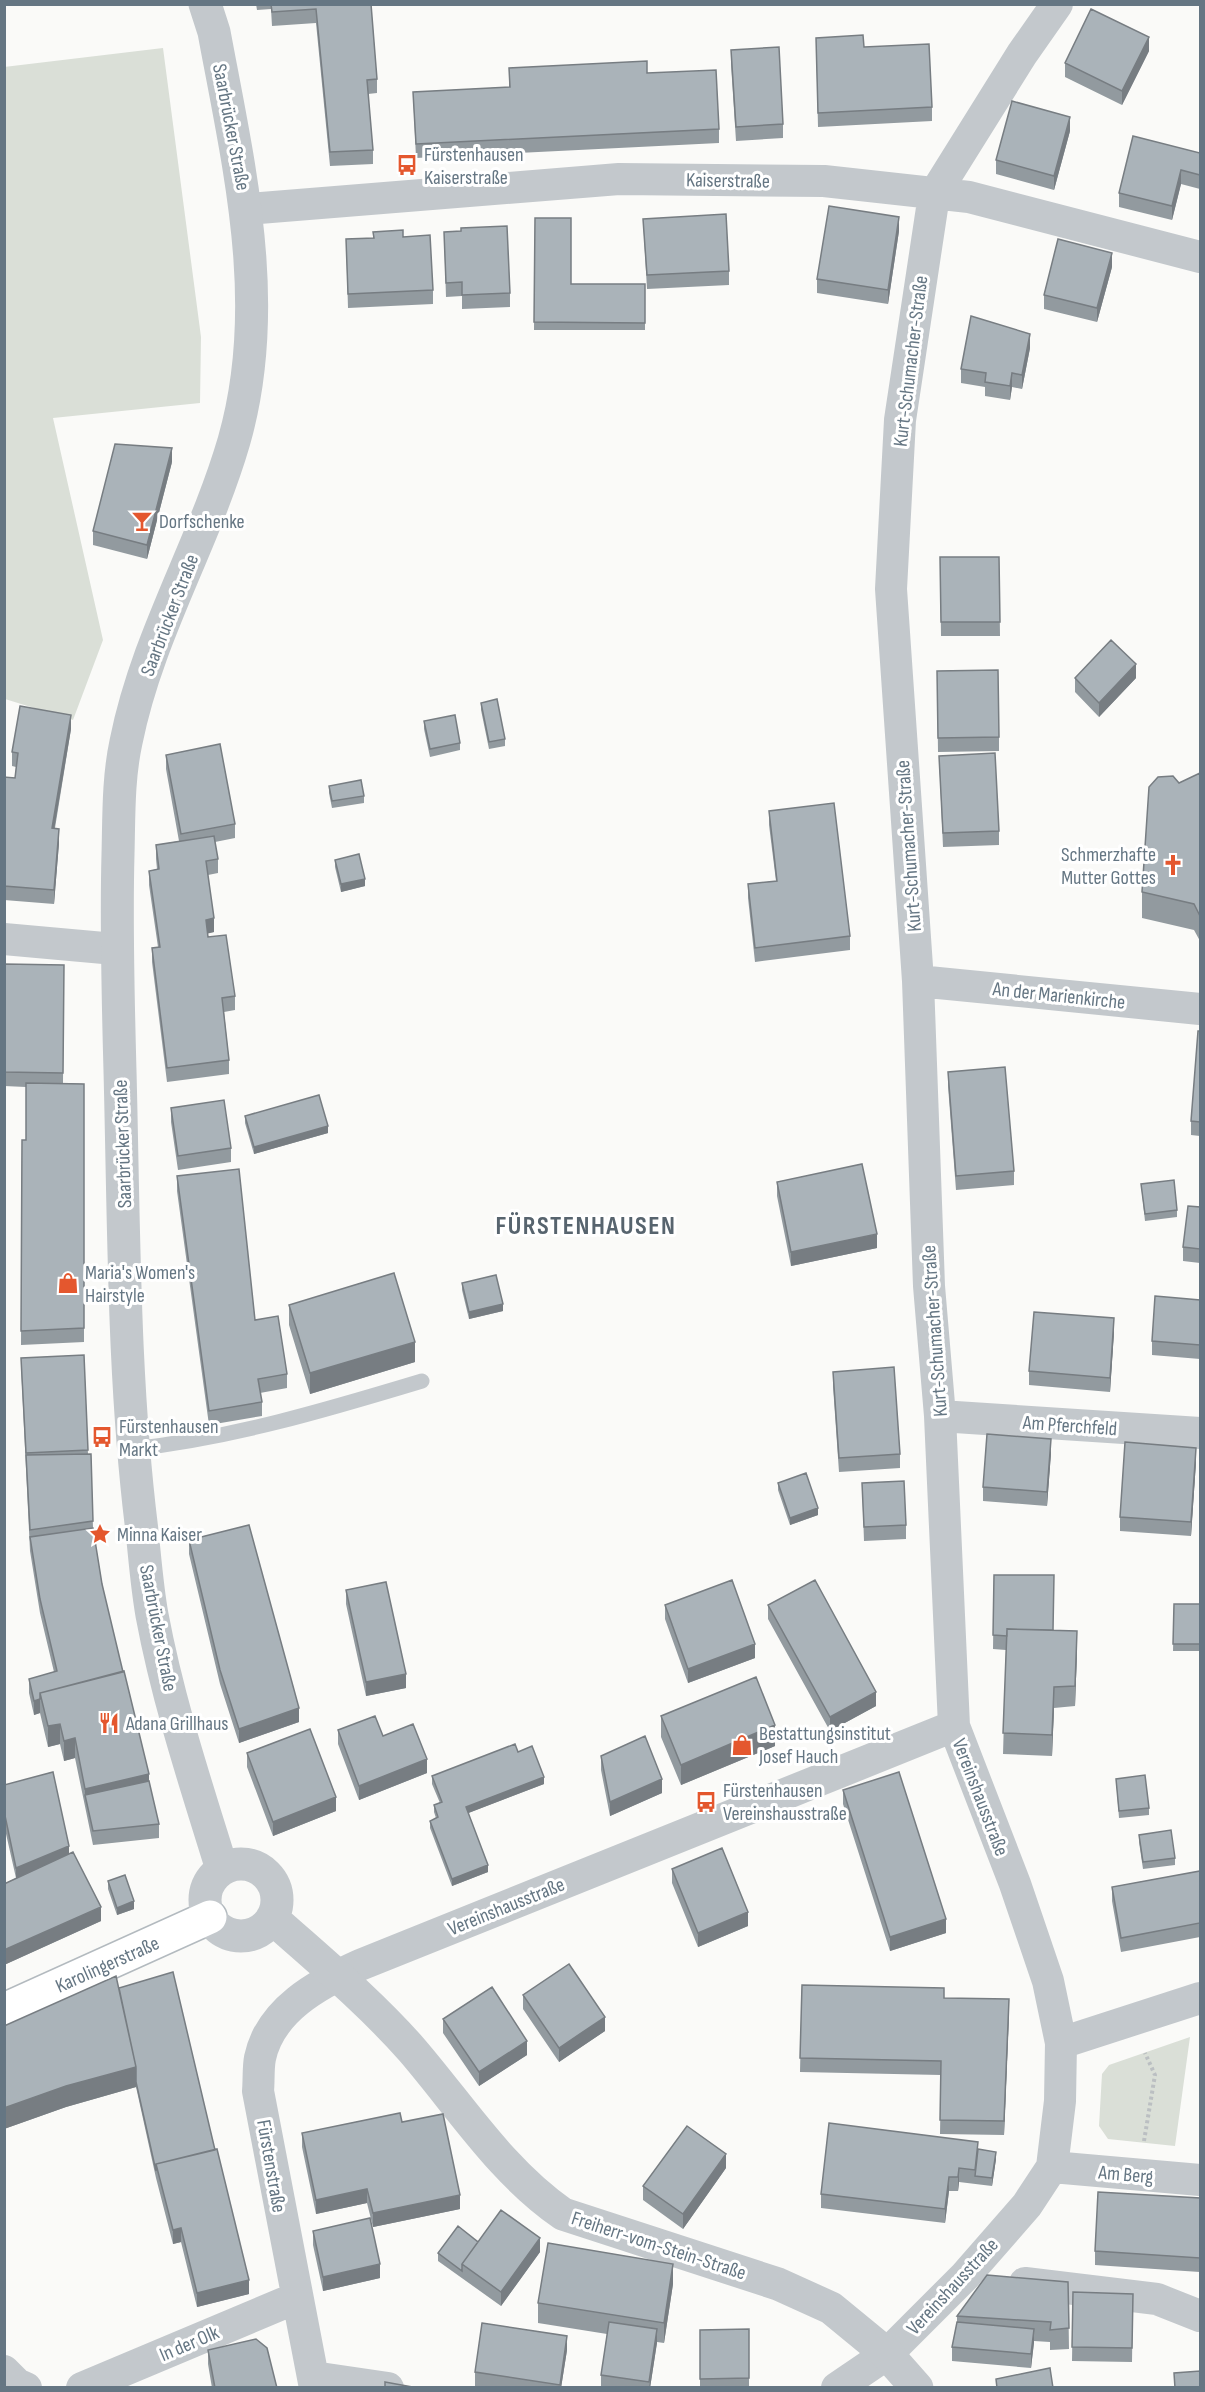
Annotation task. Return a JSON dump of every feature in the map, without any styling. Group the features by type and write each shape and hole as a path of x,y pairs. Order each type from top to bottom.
{"main road":[{"name":"Karolingerstraße","path":"4,2010 210,1917"}],"street":[{"name":"Saarbrücker Straße","path":"205,4 214,32 247,209 252,271 250,366 228,459 207,521 170,603 140,689 126,742 119,793 116,949 132,1449 152,1614 184,1745 222,1869"},
{"name":"Kurt-Schumacher-Straße","path":"954,1726 940,1416 929,1286 918,981 891,589 900,420 934,195 1022,54 1057,4"},
{"name":"Kaiserstraße","path":"247,209 619,179 824,181 934,195 969,197 1200,257"},
{"path":"4,939 116,949"},
{"name":"An der Marienkirche","path":"918,981 1200,1009"},
{"name":"Am Pferchfeld","path":"940,1416 1200,1433"},
{"name":"Vereinshausstraße","path":"336,1976 954,1726 1015,1884 1048,1981 1061,2043 1060,2102 1052,2167 1027,2205 964,2276 887,2354"},
{"path":"245,1864 266,1873 277,1894 273,1918 266,1926 247,1935 225,1932 210,1917 205,1896 214,1876 222,1869 245,1864"},
{"name":"Freiherr-vom-Stein-Straße","path":"273,1918 411,2049 470,2125 544,2201 563,2214 778,2284 831,2308 887,2354 917,2388"},
{"name":"Fürstenstraße","path":"314,2382 296,2298 258,2091 260,2058 275,2024 293,2003 336,1976"},
{"path":"1061,2043 1200,1998"},
{"name":"Am Berg","path":"1052,2167 1200,2180"},
{"path":"964,2276 1157,2299 1200,2316"},
{"name":"In der Olk","path":"82,2388 296,2298"},
{"path":"837,2388 887,2354"},
{"path":"4,2371 17,2384 26,2388"},
{"path":"314,2382 388,2388"}],"lane":[{"path":"132,1449 228,1435 422,1381"}],"path":[{"path":"1145,2136 1155,2075 1147,2057"}],"shaded area":[{"path":"163,48 201,337 200,403 53,418 103,640 73,720 5,699 4,67"},
{"path":"1190,2037 1175,2146 1108,2139 1099,2126 1102,2074 1109,2065"}],"building":[{"path":"271,4 371,4 377,79 367,80 373,150 330,152 316,9 272,12"},
{"path":"1091,9 1149,37 1122,91 1065,63"},
{"path":"863,35 864,47 929,44 932,107 818,113 816,38"},
{"path":"779,47 783,124 736,127 731,50"},
{"path":"647,61 647,73 716,70 719,129 416,144 413,92 510,87 509,68"},
{"path":"1012,101 1070,117 1054,176 996,160"},
{"path":"1133,136 1200,153 1200,175 1181,170 1172,206 1119,193"},
{"path":"829,206 899,217 888,290 817,279"},
{"path":"726,214 729,271 647,275 643,219"},
{"path":"535,218 571,218 571,284 645,284 645,323 534,322"},
{"path":"507,226 510,293 462,295 462,282 446,283 444,232 461,231 461,228"},
{"path":"403,230 403,237 430,235 433,290 348,294 346,239 374,238 373,232"},
{"path":"1058,239 1112,253 1097,308 1044,295"},
{"path":"971,316 1030,334 1022,375 1012,373 1010,386 985,382 986,373 961,369"},
{"path":"115,444 172,448 147,545 93,531"},
{"path":"940,557 999,557 1000,622 941,622"},
{"path":"1111,640 1136,664 1099,703 1075,678"},
{"path":"998,670 999,737 938,738 937,671"},
{"path":"497,699 505,739 489,742 481,703"},
{"path":"20,706 71,715 52,828 59,829 54,890 4,886 4,777 15,778 18,753 12,752"},
{"path":"455,715 460,743 430,749 424,721"},
{"path":"220,744 235,824 181,834 166,755"},
{"path":"995,753 999,831 943,833 939,756"},
{"name":"Schmerzhafte Mutter Gottes","path":"1200,773 1200,916 1194,904 1142,892 1149,787 1158,777 1173,776 1179,783"},
{"path":"361,780 364,796 332,801 329,786"},
{"path":"834,803 850,936 755,948 748,884 777,881 769,811"},
{"path":"214,836 218,859 206,861 214,918 206,920 208,937 226,935 235,996 222,998 229,1060 167,1068 152,948 160,947 149,871 159,869 156,845"},
{"path":"359,854 365,879 341,884 335,860"},
{"path":"4,964 64,965 63,1073 4,1072"},
{"path":"1198,1031 1200,1031 1200,1122 1191,1121"},
{"path":"1005,1067 1014,1171 956,1176 948,1072"},
{"path":"26,1083 84,1084 84,1328 21,1331 22,1140 26,1140"},
{"path":"319,1095 328,1126 254,1147 245,1116"},
{"path":"224,1100 231,1148 178,1156 171,1108"},
{"path":"862,1164 877,1234 791,1252 777,1182"},
{"path":"239,1169 255,1320 278,1316 287,1374 258,1379 262,1402 209,1411 177,1176"},
{"path":"1174,1180 1177,1210 1145,1214 1141,1184"},
{"path":"1188,1206 1200,1207 1200,1249 1183,1247"},
{"path":"394,1273 415,1342 310,1373 289,1305"},
{"path":"496,1275 503,1304 469,1312 462,1283"},
{"path":"1155,1296 1200,1300 1200,1345 1152,1341"},
{"path":"1034,1312 1114,1318 1110,1378 1029,1371"},
{"path":"84,1355 88,1450 26,1453 21,1358"},
{"path":"894,1367 900,1454 839,1458 833,1372"},
{"path":"987,1434 1051,1439 1047,1492 983,1487"},
{"path":"1125,1442 1196,1448 1191,1522 1120,1517"},
{"path":"91,1454 93,1521 30,1530 26,1455"},
{"path":"806,1473 818,1508 790,1518 778,1483"},
{"path":"904,1481 906,1525 864,1527 862,1483"},
{"path":"249,1525 299,1708 239,1729 220,1670 189,1540"},
{"path":"93,1528 102,1584 123,1672 40,1693 40,1699 34,1701 29,1679 57,1671 40,1599 30,1537"},
{"path":"994,1575 1054,1575 1053,1630 1007,1629 1007,1636 993,1635"},
{"path":"732,1580 755,1644 688,1669 665,1605"},
{"path":"815,1580 876,1692 830,1717 768,1605"},
{"path":"386,1582 406,1674 366,1682 346,1590"},
{"path":"1174,1604 1200,1604 1200,1644 1173,1644"},
{"path":"1007,1629 1077,1631 1075,1686 1054,1687 1052,1735 1003,1733"},
{"path":"124,1671 149,1774 85,1789 75,1738 64,1741 60,1724 48,1726 40,1693"},
{"path":"756,1677 775,1725 681,1765 661,1716"},
{"path":"375,1716 383,1736 413,1724 427,1759 359,1786 338,1730"},
{"path":"310,1729 336,1797 273,1822 247,1753"},
{"path":"645,1736 662,1779 610,1802 601,1756"},
{"path":"515,1744 518,1752 532,1746 544,1777 466,1807 488,1865 452,1879 430,1821 438,1817 434,1805 442,1802 432,1776"},
{"path":"53,1772 69,1846 16,1868 4,1811 4,1785"},
{"path":"899,1772 946,1919 890,1937 843,1790"},
{"path":"1145,1775 1149,1808 1119,1811 1116,1779"},
{"path":"149,1781 159,1824 93,1831 85,1795"},
{"path":"1171,1830 1175,1858 1143,1862 1139,1835"},
{"path":"722,1848 748,1912 698,1933 672,1869"},
{"path":"73,1852 101,1907 4,1950 4,1884"},
{"path":"1200,1871 1200,1923 1121,1938 1112,1887"},
{"path":"125,1875 134,1901 117,1908 108,1881"},
{"path":"569,1964 605,2017 559,2048 523,1995"},
{"path":"173,1972 215,2150 156,2164 156,2171 136,2082 136,2067 119,1988"},
{"path":"116,1976 136,2067 66,2086 4,2108 4,2026"},
{"path":"802,1985 944,1988 944,1998 1009,1999 1004,2121 940,2120 941,2061 800,2058"},
{"path":"492,1987 527,2041 479,2072 443,2019"},
{"path":"400,2113 402,2122 443,2114 460,2195 373,2213 367,2189 316,2200 302,2133"},
{"path":"829,2123 978,2142 975,2170 959,2168 958,2177 949,2177 945,2209 821,2194"},
{"path":"687,2126 726,2154 683,2214 643,2186"},
{"path":"217,2149 249,2280 197,2293 181,2228 173,2230 156,2164"},
{"path":"978,2149 996,2152 992,2178 975,2176"},
{"path":"1098,2192 1200,2198 1200,2258 1095,2251"},
{"path":"501,2210 540,2238 501,2292 462,2264"},
{"path":"370,2218 380,2264 323,2277 313,2231"},
{"path":"458,2226 478,2242 462,2264 462,2271 438,2253"},
{"path":"548,2243 673,2264 664,2323 538,2303"},
{"path":"987,2275 1068,2282 1069,2328 1050,2330 1051,2322 957,2316"},
{"path":"1073,2292 1133,2294 1132,2348 1072,2347"},
{"path":"609,2322 657,2329 649,2382 601,2375"},
{"path":"957,2322 1034,2329 1031,2354 952,2347"},
{"path":"482,2323 567,2336 560,2385 475,2372"},
{"path":"749,2329 749,2378 700,2379 700,2330"},
{"path":"256,2339 267,2348 277,2388 215,2388 208,2350"},
{"path":"1050,2368 1053,2388 997,2388 996,2379"},
{"path":"1200,2371 1200,2388 1175,2388 1174,2373"},
{"path":"385,2382 418,2388 385,2388"}],"place":[{"name":"Fürstenhausen Kaiserstraße","path":"407,165"},
{"name":"Dorfschenke","path":"142,521"},
{"name":"Schmerzhafte Mutter Gottes","path":"1173,865"},
{"name":"Maria's Women's Hairstyle","path":"68,1283"},
{"name":"Fürstenhausen Markt","path":"102,1437"},
{"name":"Minna Kaiser","path":"100,1534"},
{"name":"Adana Grillhaus","path":"109,1723"},
{"name":"Bestattungsinstitut Josef Hauch","path":"742,1745"},
{"name":"Fürstenhausen Vereinshausstraße","path":"706,1802"}],"district":[{"name":"FÜRSTENHAUSEN","path":"586,1225"}]}
